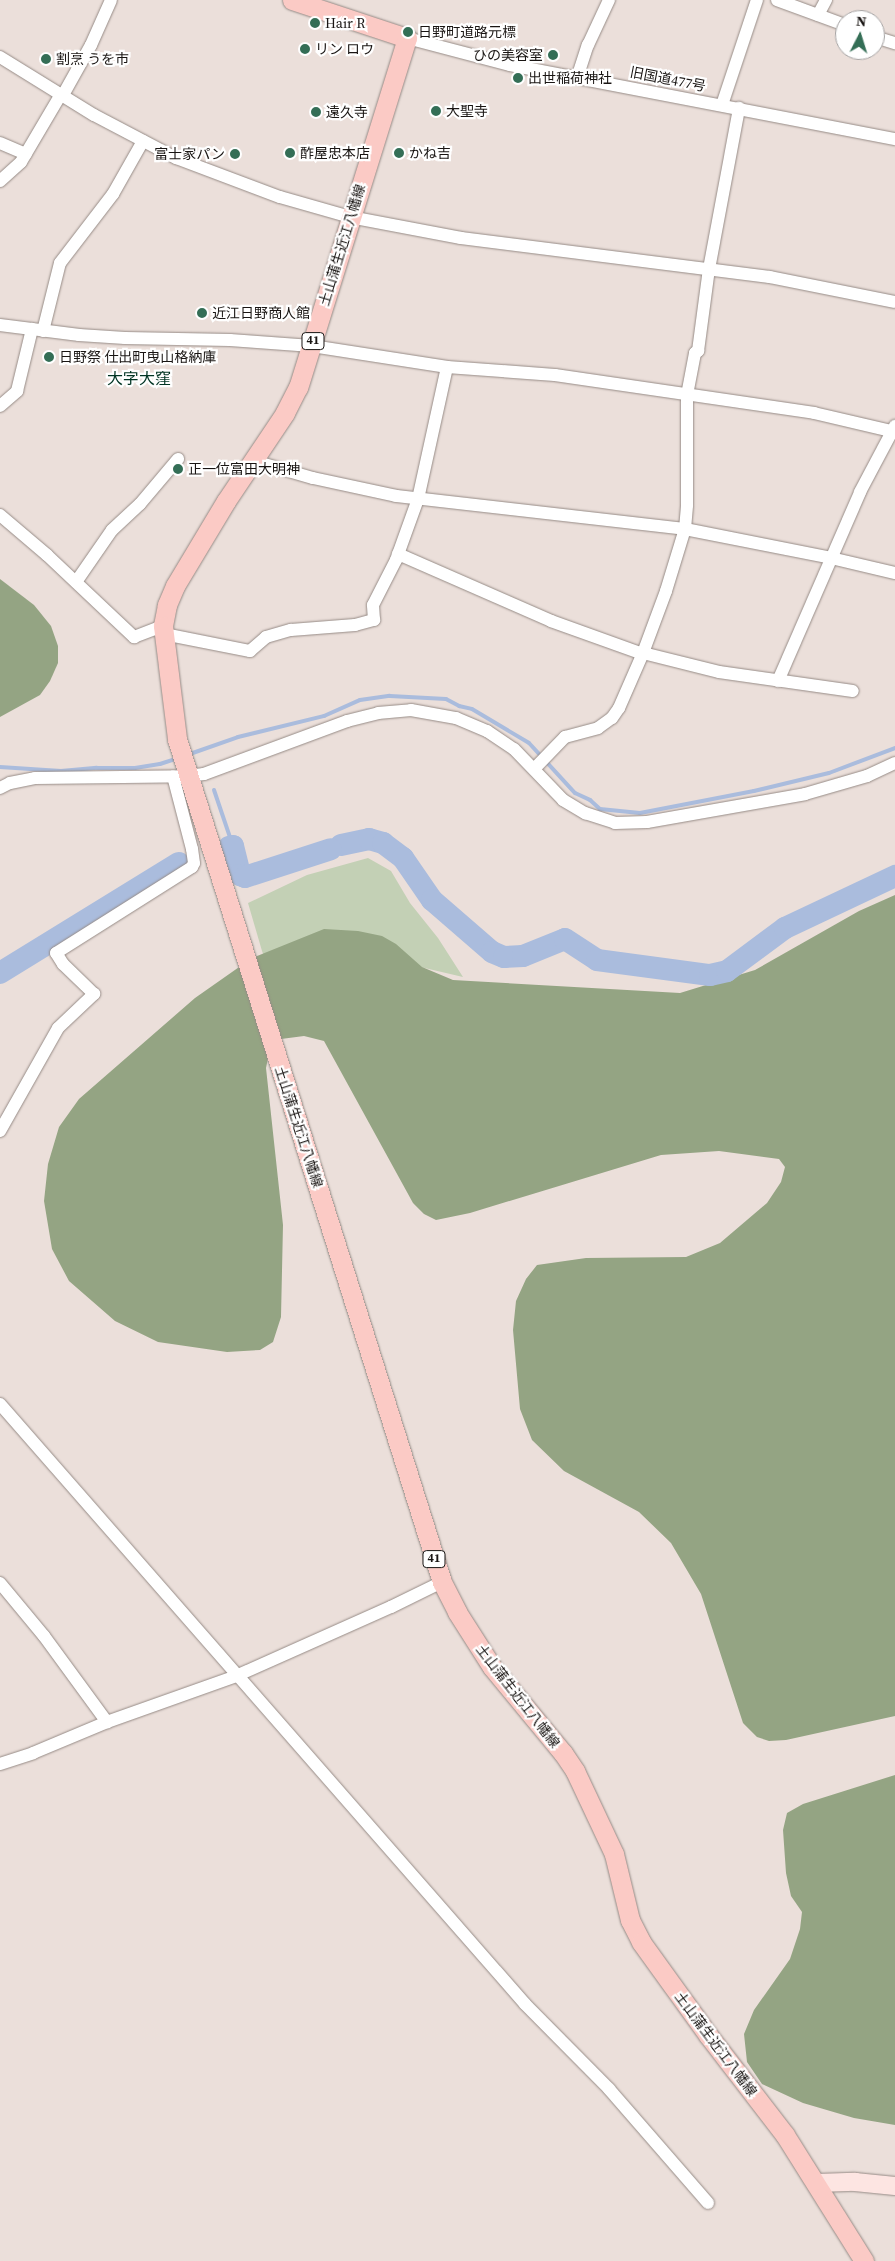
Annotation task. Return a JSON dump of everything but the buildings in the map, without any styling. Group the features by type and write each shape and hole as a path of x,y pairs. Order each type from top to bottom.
{"main road":[{"path":"292,0 407,38"},
{"name":"土山蒲生近江八幡線","path":"407,38 298,388 285,413 226,501 175,586 167,605 163,630 182,773 442,1582 461,1618 492,1667 563,1753 575,1771 614,1854 630,1920 641,1942 708,2035 785,2135 864,2261"}],"street":[{"path":"0,181 16,167 26,154 91,45 111,0"},
{"path":"577,78 588,45 608,0"},
{"path":"722,105 757,0"},
{"path":"777,0 835,21"},
{"path":"818,15 826,0"},
{"name":"旧国道477号","path":"407,38 510,65 895,138"},
{"path":"0,57 143,141 216,175 280,198 350,218 461,238 709,268 895,302"},
{"path":"536,767 551,754 565,737 598,728 612,718 619,708 643,653 685,529 687,506 687,395 695,352 698,351 709,268 739,108"},
{"path":"0,406 17,391 60,263 113,194 143,141"},
{"path":"0,143 26,154"},
{"path":"0,325 125,338 230,340 312,346 447,367 555,375 814,412 894,430 864,484 778,681"},
{"path":"0,515 76,582 134,637 163,630 250,651 266,638 291,630 355,625 374,620 373,605 398,554 418,499 447,367"},
{"path":"76,582 112,530 140,504 178,459"},
{"path":"254,461 313,478 418,499 685,529 831,558 895,573"},
{"path":"398,554 551,621 643,653 718,672 854,691"},
{"path":"0,788 10,783 35,778 182,773 204,774 347,721 378,713 410,710 456,718 487,731 536,767 563,800 573,807 600,818 628,824 805,794 867,776 895,763"},
{"path":"0,1131 58,1028 94,994 63,964 56,953 192,867 194,863 182,773"},
{"path":"0,1404 236,1676 525,2004 609,2089 708,2203"},
{"path":"0,1764 33,1753 107,1722 236,1676 391,1607 442,1582"},
{"path":"0,1583 44,1636 107,1722"},
{"path":"816,2183 855,2182 895,2186"}],"green space":[{"path":"0,579 34,605 51,626 58,646 58,663 50,681 40,695 0,717"},
{"path":"368,858 391,871 410,903 438,938 463,977 382,958 274,984 248,903 307,875"},
{"path":"895,895 895,1716 786,1740 769,1741 757,1737 743,1723 701,1594 671,1543 639,1512 564,1471 532,1440 520,1409 513,1330 516,1301 526,1279 537,1265 586,1258 686,1257 720,1243 767,1203 781,1182 785,1167 779,1159 719,1151 661,1155 470,1213 436,1220 424,1214 413,1203 324,1041 304,1036 281,1039 270,1048 266,1068 283,1225 281,1317 273,1342 260,1350 227,1352 158,1342 115,1321 69,1281 52,1249 44,1201 48,1164 59,1127 79,1099 195,998 252,958 324,929 358,931 382,936 396,944 422,967 453,980 680,993 755,970 859,911"},
{"path":"895,1775 895,2125 854,2118 803,2103 762,2084 747,2062 744,2034 754,2010 790,1959 800,1929 802,1912 791,1896 786,1873 783,1830 787,1813 803,1804"}],"waterway":[{"path":"187,755 238,737 324,716 360,700 390,696 446,699 459,706 472,709 529,743 575,793 590,800 600,809 640,813 754,791 829,773 895,748"},
{"path":"0,767 61,771 97,768 135,768 160,764 178,758"},
{"path":"214,790 233,846"},
{"path":"341,845 369,839 383,843 403,858 432,900 492,952 504,957 523,956 565,939 597,960 710,975 727,971 785,928 895,876"},
{"path":"229,847 233,846 240,875 245,877 331,849"},
{"path":"0,973 179,863"}],"place":[{"name":"Hair R","path":"315,23"},
{"name":"日野町道路元標","path":"408,32"},
{"name":"リン ロウ","path":"305,49"},
{"name":"ひの美容室","path":"553,55"},
{"name":"割烹 うを市","path":"46,59"},
{"name":"出世稲荷神社","path":"518,78"},
{"name":"大聖寺","path":"436,111"},
{"name":"遠久寺","path":"316,112"},
{"name":"酢屋忠本店","path":"290,153"},
{"name":"かね吉","path":"399,153"},
{"name":"富士家パン","path":"235,154"},
{"name":"近江日野商人館","path":"202,313"},
{"name":"日野祭 仕出町曳山格納庫","path":"49,357"},
{"name":"正一位富田大明神","path":"178,469"}],"district":[{"name":"大字大窪","path":"139,378"}]}
